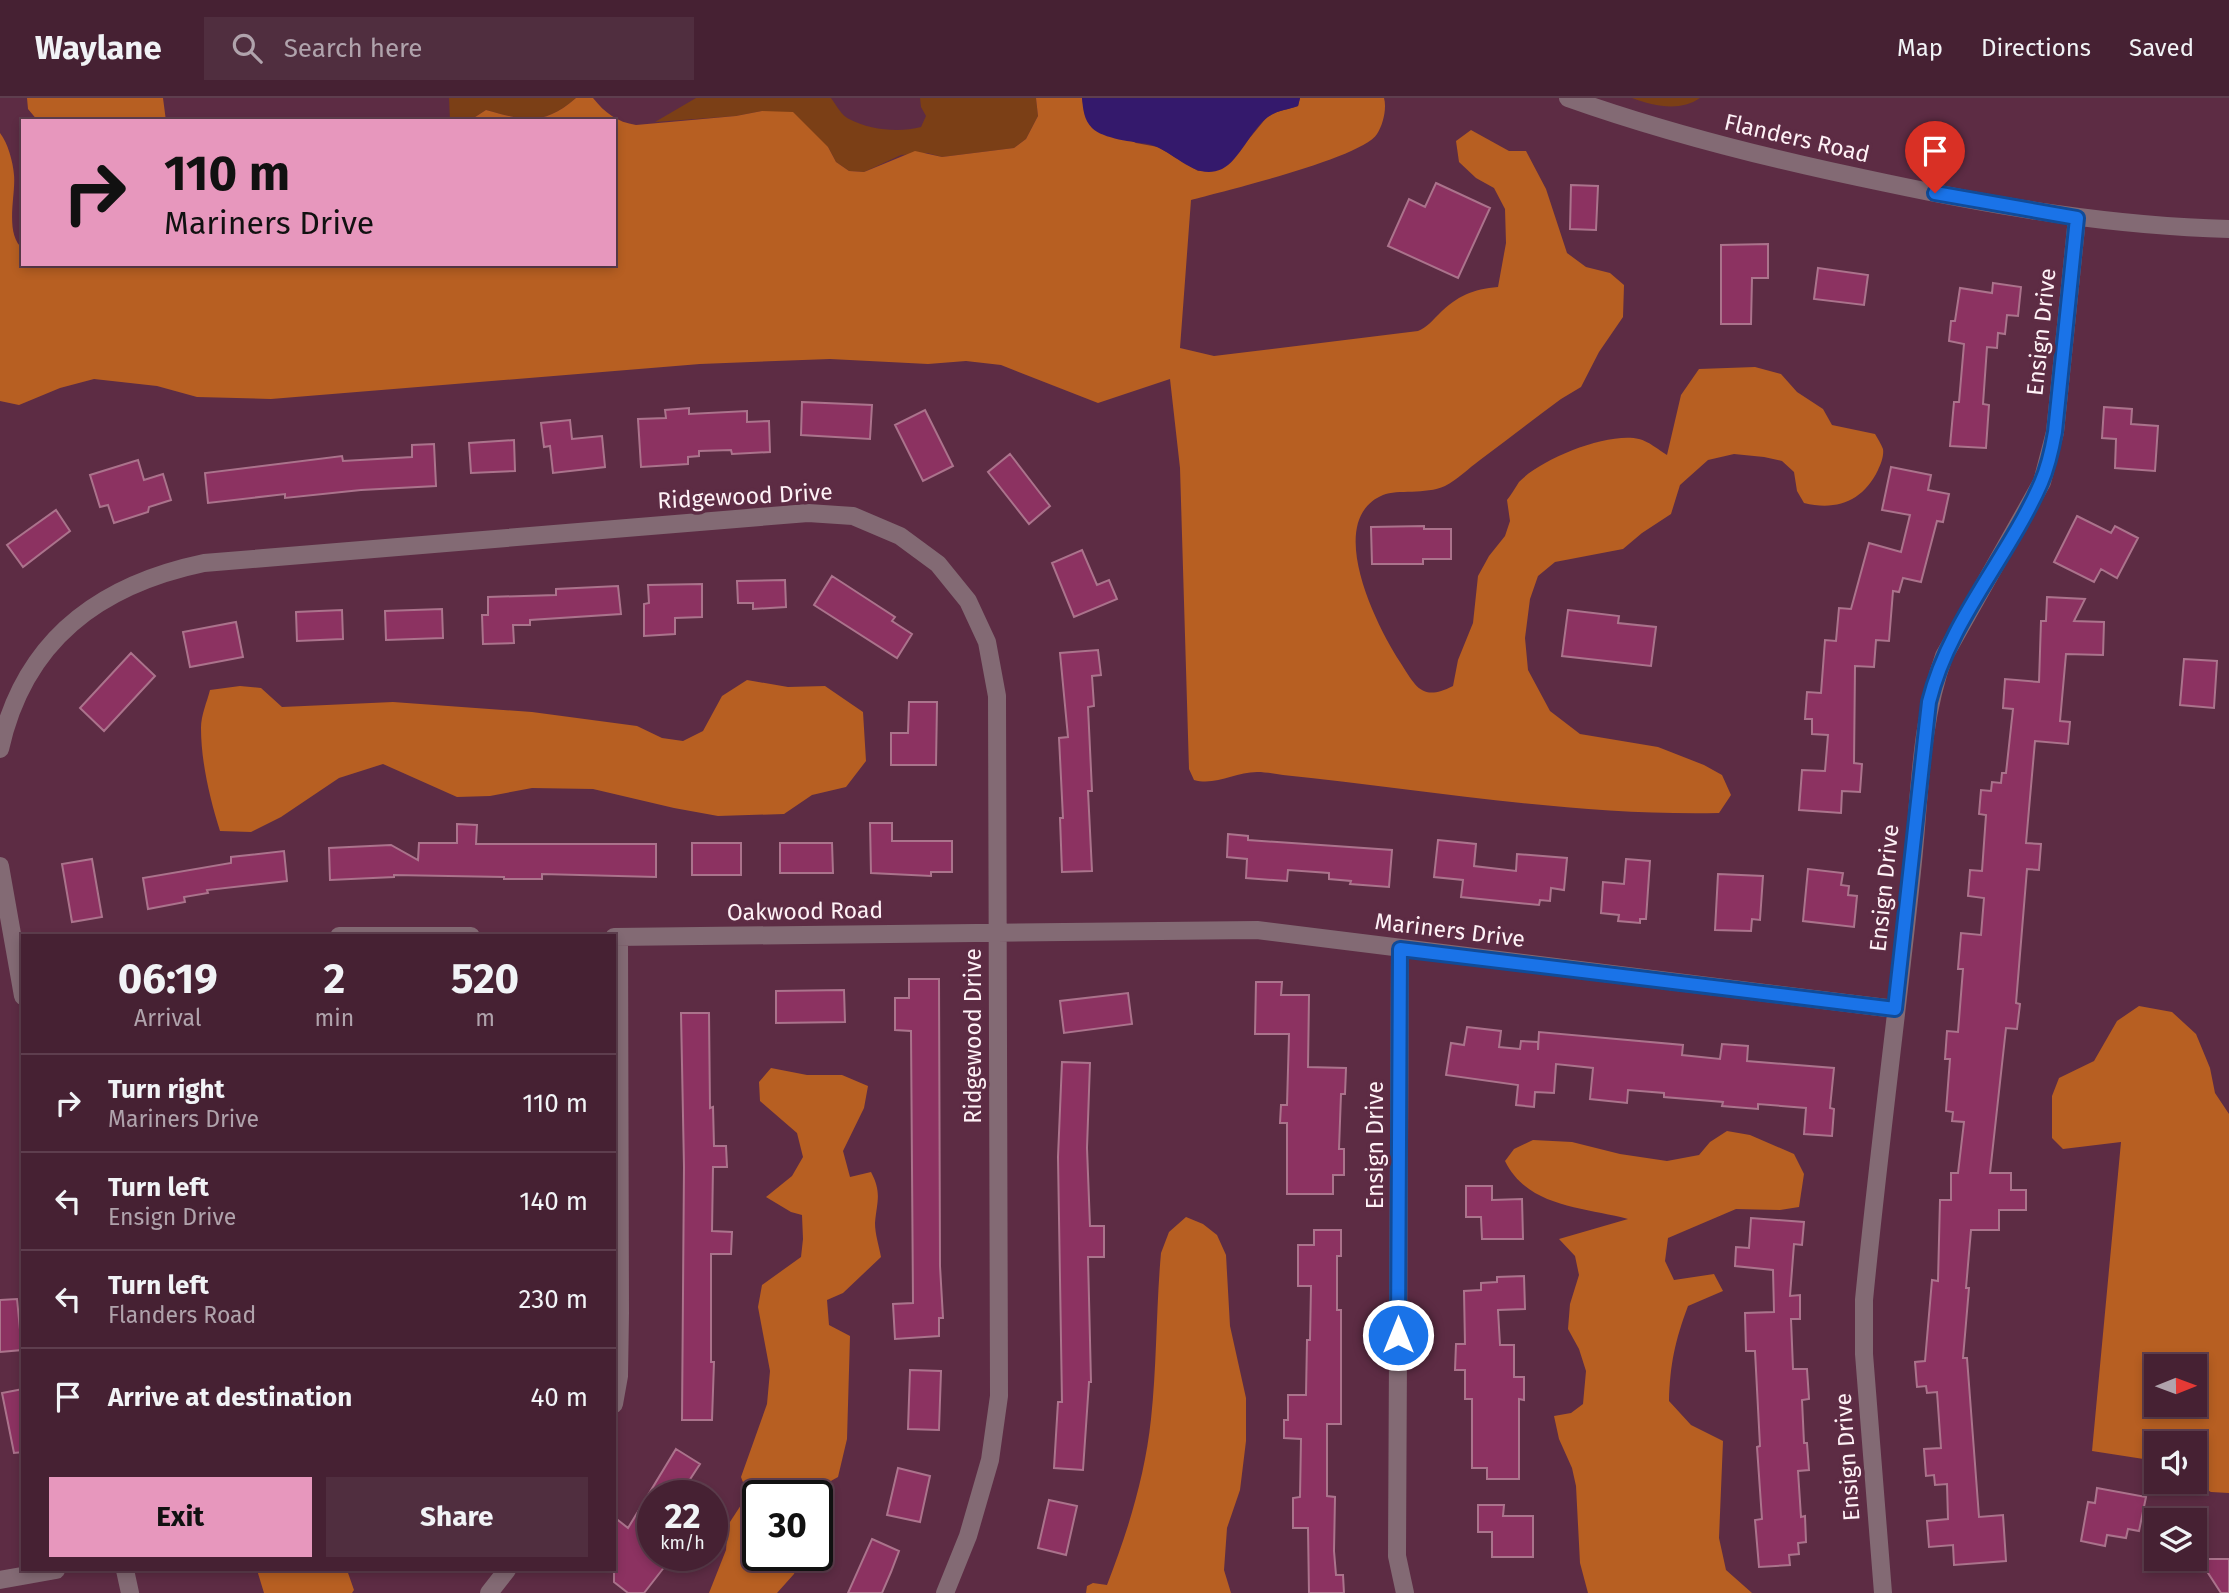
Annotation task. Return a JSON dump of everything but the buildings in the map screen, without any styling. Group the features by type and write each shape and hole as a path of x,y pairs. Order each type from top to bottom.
{"street":[{"name":"Flanders Road","path":"1568,98 1635,122 1771,159 1935,193 2077,218 2229,229"},
{"name":"Ensign Drive","path":"1882,1593 1864,1354 1864,1300 1929,702 1944,656 2033,499 2049,460 2055,432 2077,218"},
{"name":"Ridgewood Drive","path":"0,749 12,703 35,663 71,625 111,594 132,584 204,562 808,513 853,516 900,537 938,564 968,601 986,642 997,696 999,1396 986,1473 968,1536 945,1593"},
{"path":"0,866 21,986"},
{"name":"Mariners Drive","path":"996,934 1257,930 1895,1009"},
{"name":"Oakwood Road","path":"616,937 996,934"},
{"path":"616,937 620,1313 619,1376 616,1393"},
{"name":"Ensign Drive","path":"1400,949 1397,1556 1405,1593"},
{"path":"0,1580 50,1571"},
{"path":"125,1571 130,1593"},
{"path":"489,1593 506,1571"}],"shaded area":[{"path":"27,98 163,98 166,119 36,119 28,109"},
{"path":"449,98 576,98 554,113 534,119 486,110 472,119 450,119"},
{"path":"576,98 593,98 612,116 636,125 762,111 793,112 828,147 836,162 849,171 864,172 915,151 942,157 1014,148 1026,139 1038,116 1036,98 1082,98 1084,110 1136,143 1158,147 1198,171 1209,171 1221,169 1230,162 1267,117 1298,106 1300,98 1384,98 1385,111 1381,126 1377,134 1366,143 1291,173 1191,200 1180,348 1214,356 1418,331 1459,298 1498,287 1506,243 1505,209 1494,188 1476,178 1459,162 1456,141 1471,130 1509,151 1526,151 1546,189 1567,253 1586,267 1610,273 1624,285 1623,317 1599,352 1581,387 1445,486 1383,495 1366,508 1357,527 1356,550 1360,575 1390,646 1416,685 1427,692 1434,693 1453,686 1458,660 1473,623 1478,576 1505,536 1510,521 1507,500 1519,482 1558,456 1593,443 1626,438 1639,439 1667,455 1681,395 1699,369 1755,367 1781,374 1797,392 1823,409 1832,425 1875,434 1883,449 1882,460 1872,481 1857,496 1827,506 1804,503 1797,491 1794,472 1782,461 1734,454 1708,460 1680,485 1671,514 1623,549 1555,562 1538,576 1530,599 1525,638 1528,670 1550,711 1580,734 1658,747 1704,765 1722,775 1731,795 1719,813 1664,813 1501,801 1260,772 1210,781 1194,780 1189,769 1180,468 1170,379 1098,403 1001,365 966,361 928,364 830,359 700,364 271,399 197,397 157,386 94,379 60,388 19,405 0,401 0,133 13,164 12,224 21,247 21,266 616,266 616,119 534,119 565,107"},
{"path":"696,98 831,98 849,119 866,126 894,130 921,127 926,116 920,98 1036,98 1038,116 1026,139 1014,148 942,157 927,153 901,155 864,172 849,171 836,162 828,147 762,111 736,116 655,122"},
{"path":"1082,98 1300,98 1298,106 1279,111 1262,122 1228,165 1212,172 1193,168 1157,147 1097,132 1089,125"},
{"path":"1632,98 1700,98 1675,106 1658,105"},
{"path":"486,110 534,119 472,119"},
{"path":"747,680 788,687 825,686 863,712 866,761 846,787 812,795 784,814 718,816 593,789 532,788 490,796 457,797 383,764 339,778 281,817 251,832 220,831 204,767 201,723 210,690 240,686 261,688 282,707 393,702 532,712 637,726 662,738 683,741 703,731 722,696"},
{"path":"2139,1006 2172,1012 2196,1034 2210,1068 2215,1093 2229,1114 2229,1493 2207,1490 2207,1431 2144,1431 2144,1459 2092,1451 2121,1142 2063,1149 2052,1138 2052,1096 2059,1078 2094,1061 2117,1021"},
{"path":"771,1068 807,1075 842,1075 868,1086 864,1108 843,1151 850,1177 871,1172 877,1186 875,1227 881,1257 843,1293 827,1300 829,1325 850,1336 847,1439 838,1477 833,1480 742,1480 741,1477 767,1404 770,1371 758,1307 762,1285 801,1257 803,1239 802,1215 791,1212 766,1197 792,1176 803,1157 797,1133 760,1101 759,1082"},
{"path":"1727,1131 1750,1135 1794,1154 1804,1174 1799,1207 1780,1210 1736,1209 1668,1238 1665,1261 1674,1280 1714,1274 1723,1291 1688,1306 1674,1353 1669,1401 1691,1425 1723,1441 1719,1538 1726,1570 1752,1593 1588,1593 1580,1563 1576,1486 1572,1468 1559,1439 1554,1416 1571,1413 1583,1404 1586,1371 1579,1349 1568,1329 1570,1304 1579,1275 1575,1256 1559,1239 1628,1219 1576,1208 1543,1197 1515,1176 1505,1161 1514,1149 1533,1140 1572,1142 1620,1154 1667,1161 1699,1155 1710,1142"},
{"path":"1186,1217 1203,1224 1217,1235 1226,1255 1230,1326 1246,1398 1246,1441 1240,1490 1227,1528 1224,1570 1231,1593 1086,1593 1087,1586 1093,1583 1107,1585 1135,1503 1151,1419 1161,1253 1169,1232"},
{"path":"742,1498 742,1571 795,1571 777,1593 709,1593 718,1571 728,1571 728,1525 741,1505"},
{"path":"257,1571 347,1571 354,1590 352,1593 264,1593"}],"route":[{"path":"1398,1335 1400,949 1895,1009 1929,702 1944,656 2033,499 2049,460 2055,432 2077,218 1935,193"}]}
